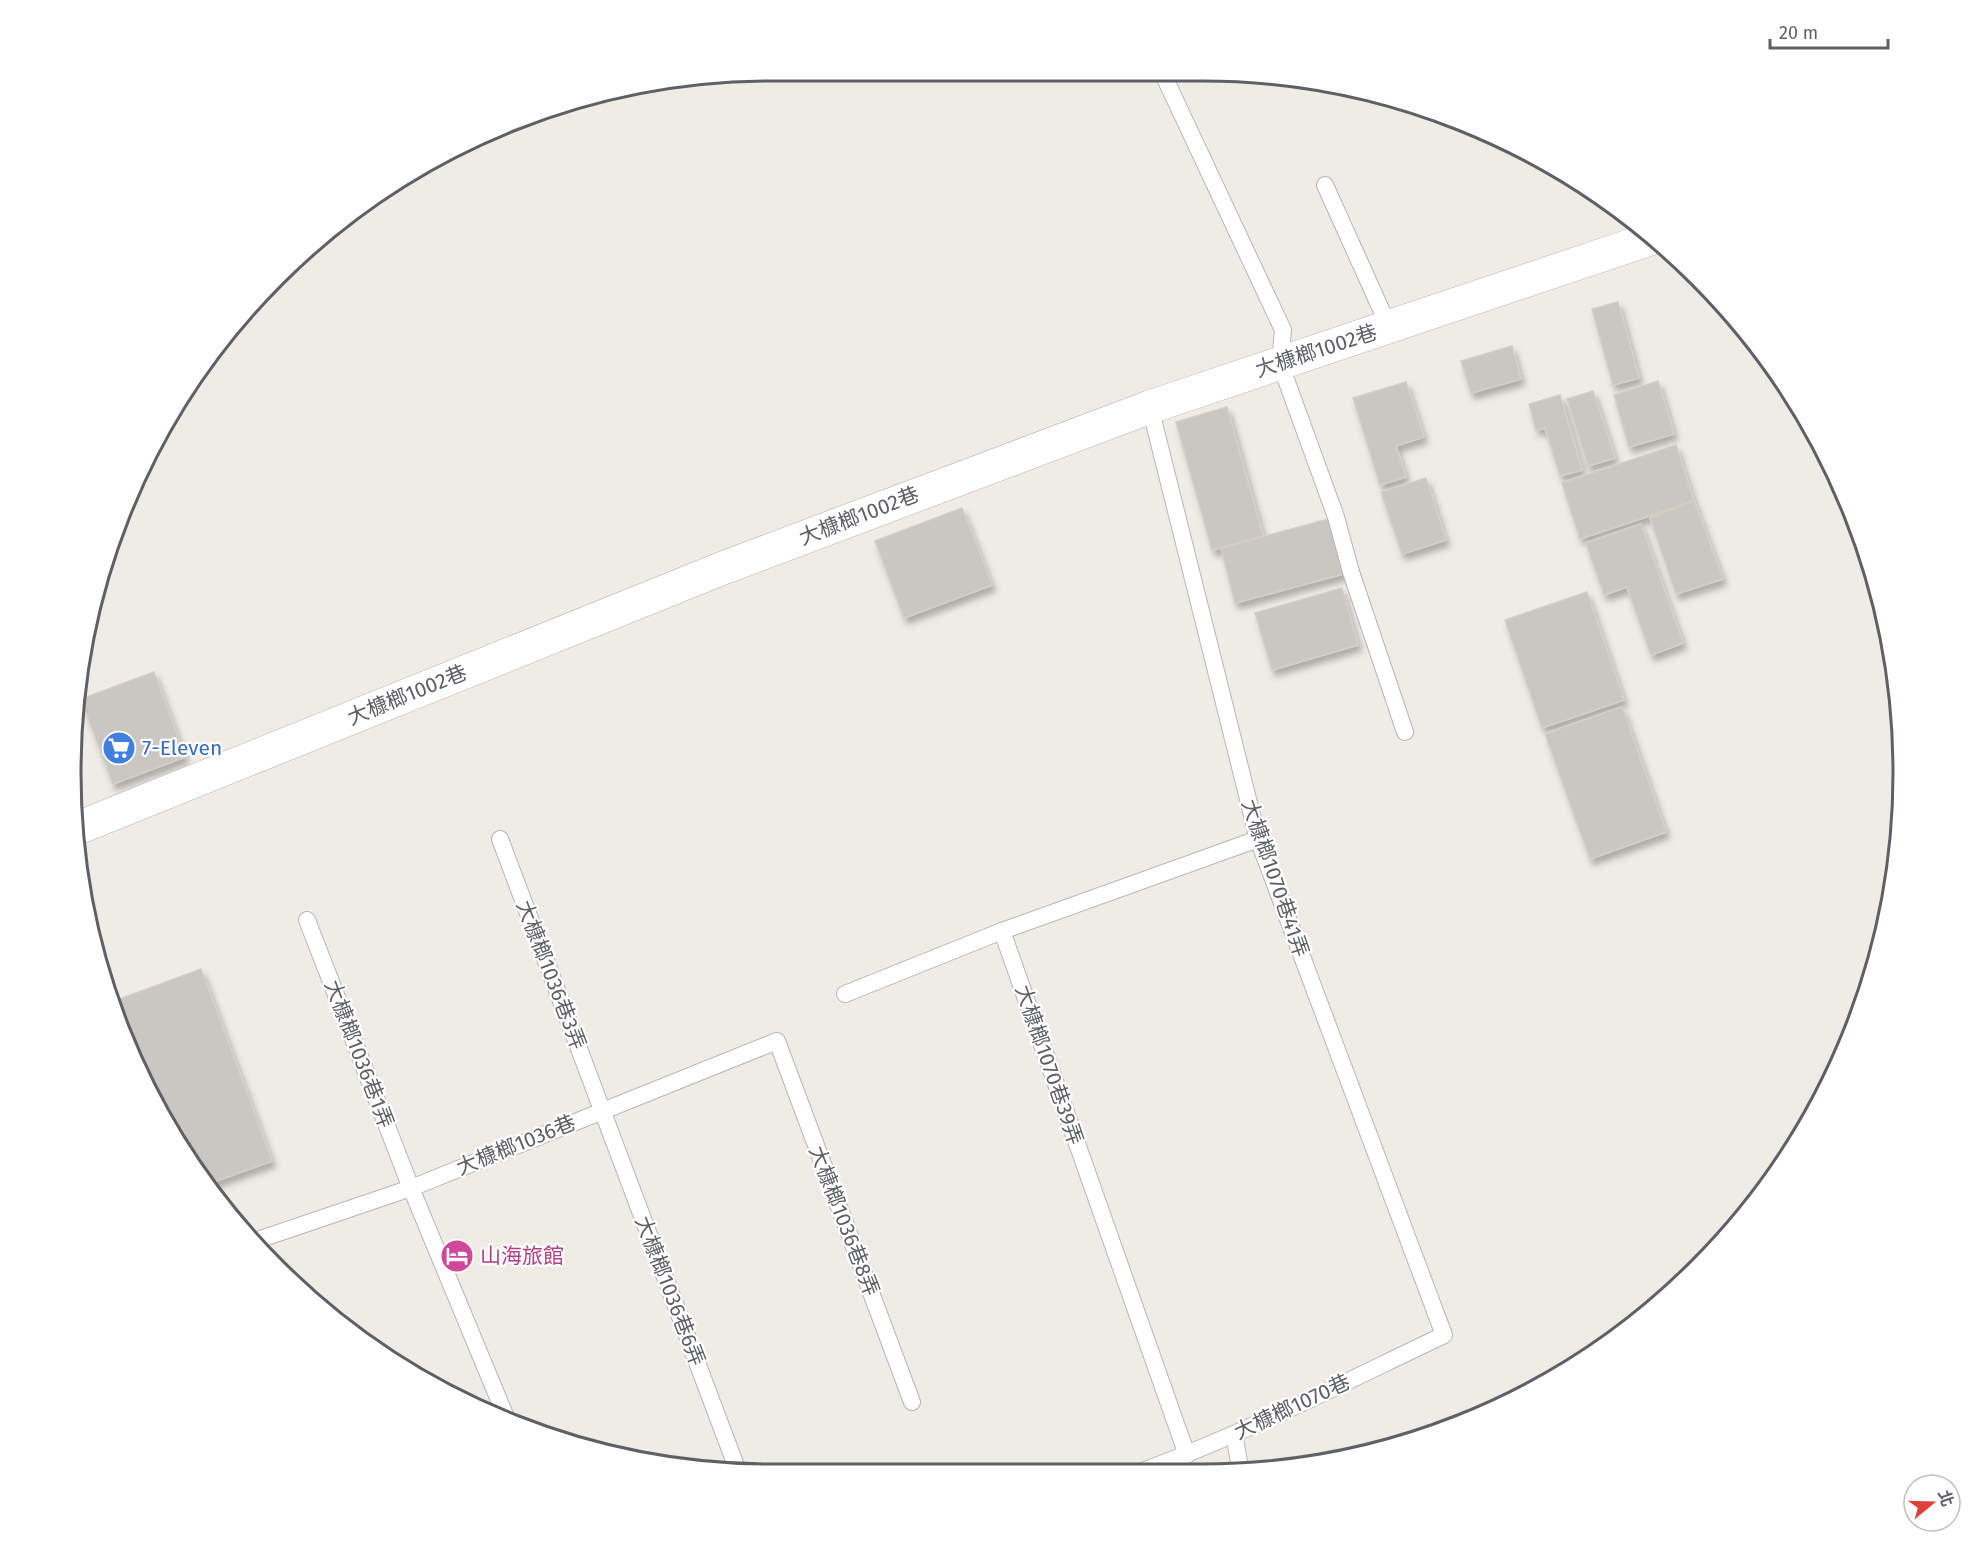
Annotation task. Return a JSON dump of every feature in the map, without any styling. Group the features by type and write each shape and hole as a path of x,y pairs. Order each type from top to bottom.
{"street":[{"name":"大槺榔1002巷","path":"83,826 723,567 1150,407 1643,241"}],"lane":[{"path":"1166,81 1283,330 1280,363 1336,517 1351,572 1405,732"},
{"path":"1325,185 1389,327"},
{"name":"大槺榔1070巷41弄","path":"1150,407 1258,839 1444,1335"},
{"name":"大槺榔1036巷3弄","path":"500,839 602,1111"},
{"path":"845,994 1002,931 1258,839"},
{"name":"大槺榔1036巷1弄","path":"307,920 411,1188 502,1409"},
{"name":"大槺榔1070巷39弄","path":"1002,931 1187,1455"},
{"name":"大槺榔1036巷","path":"263,1238 411,1188 777,1041"},
{"name":"大槺榔1036巷8弄","path":"777,1041 912,1402"},
{"name":"大槺榔1036巷6弄","path":"602,1111 735,1463"},
{"name":"大槺榔1070巷","path":"1162,1464 1234,1434 1444,1335"},
{"path":"1234,1434 1239,1463"}],"building":[{"path":"1618,302 1639,378 1613,385 1592,309"},
{"path":"1512,346 1521,379 1471,393 1461,361"},
{"path":"1658,381 1674,434 1629,447 1614,395"},
{"path":"1406,382 1424,437 1396,446 1406,477 1380,485 1353,398"},
{"path":"1593,391 1615,458 1588,466 1567,399"},
{"path":"1560,395 1582,470 1560,476 1545,428 1536,430 1529,404"},
{"path":"1227,407 1263,536 1212,550 1176,422"},
{"path":"1676,445 1694,501 1580,539 1562,483"},
{"path":"1426,478 1446,540 1402,554 1381,492"},
{"path":"1694,501 1723,579 1676,594 1650,518"},
{"path":"962,508 992,585 904,618 875,541"},
{"path":"1336,517 1351,572 1235,603 1221,548"},
{"path":"1641,524 1683,643 1651,655 1627,587 1604,595 1586,543"},
{"path":"1342,588 1358,645 1272,670 1255,613"},
{"path":"1587,592 1624,700 1542,728 1505,620"},
{"path":"154,672 185,757 113,784 84,707 85,697"},
{"path":"1622,707 1666,832 1590,859 1545,734"},
{"path":"201,969 272,1161 216,1181 174,1118 152,1078 120,999"}],"place":[{"name":"7-Eleven","path":"119,748"},
{"name":"山海旅館","path":"457,1256"}]}
